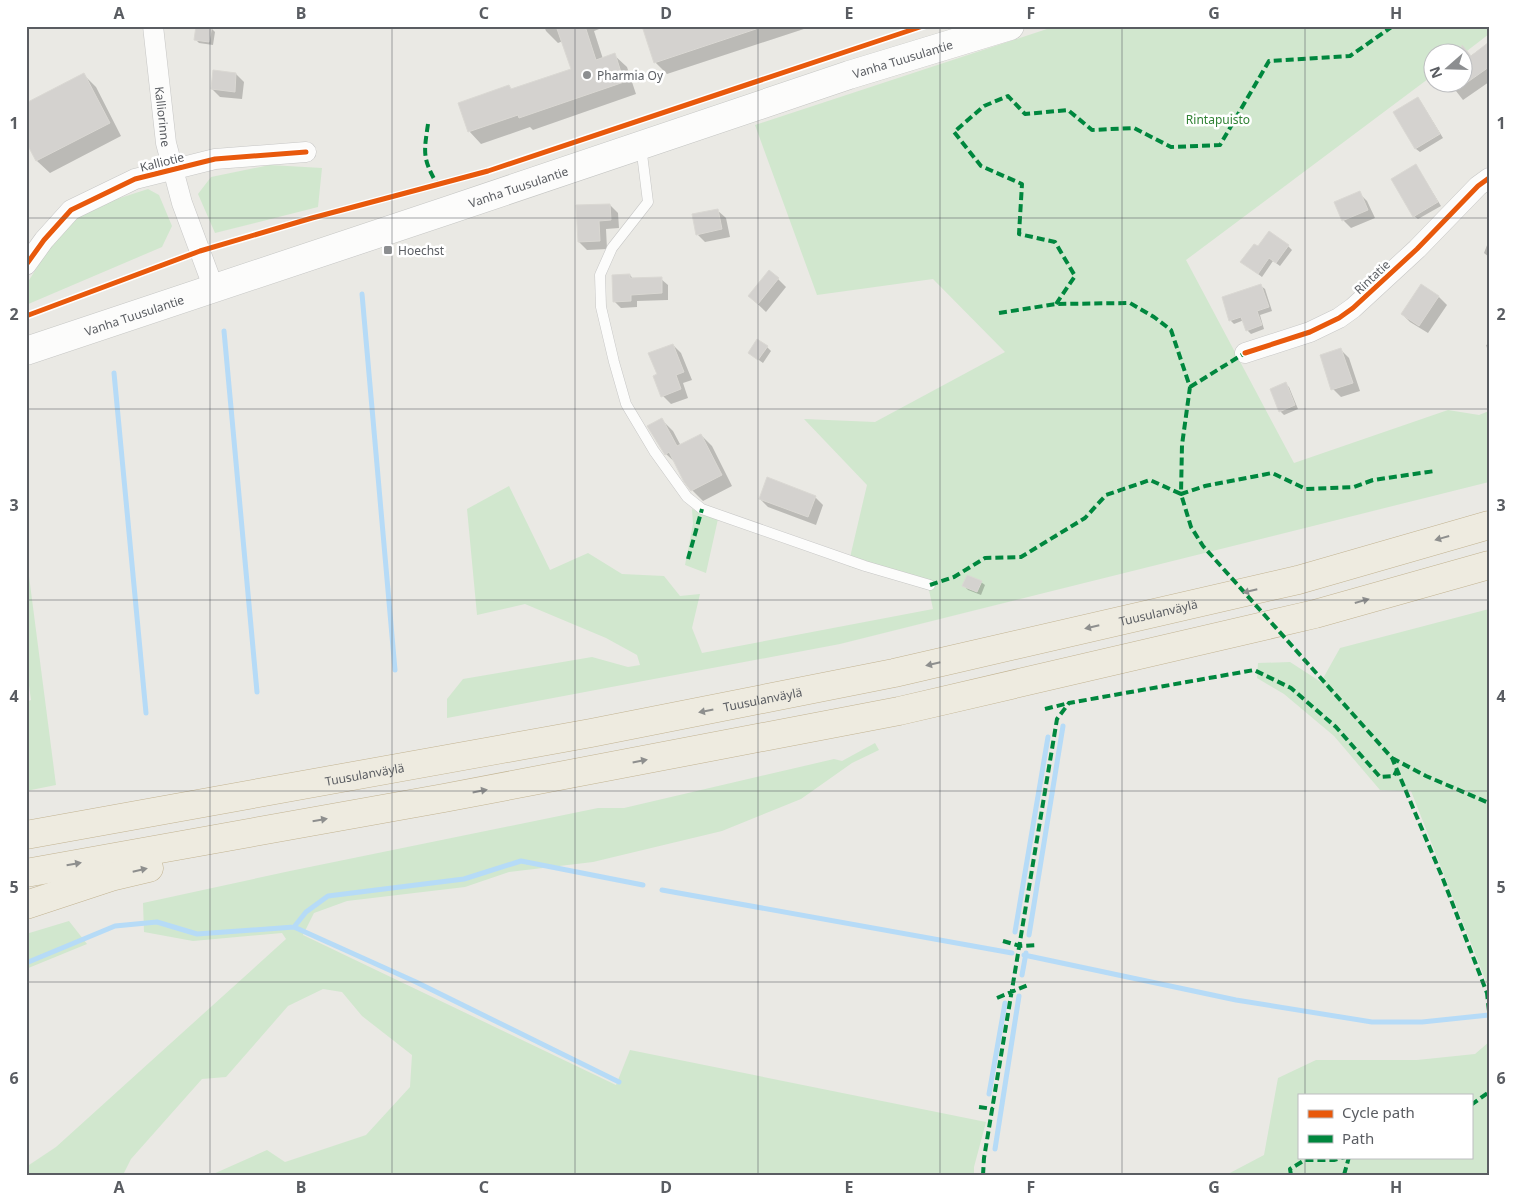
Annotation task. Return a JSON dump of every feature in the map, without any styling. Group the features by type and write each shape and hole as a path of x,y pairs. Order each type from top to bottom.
{"highway":[{"name":"Tuusulanväylä","path":"26,835 591,734 894,673 1298,580 1489,525"},
{"path":"26,873 597,770 899,711 1316,614 1489,565"},
{"path":"26,904 110,877 177,862 282,826"}],"main road":[{"name":"Vanha Tuusulantie","path":"26,351 849,75 1010,26"}],"street":[{"name":"Kalliorinne","path":"153,26 166,143 172,170 182,203 214,288"},
{"name":"Kalliotie","path":"26,265 44,240 71,210 135,179 215,159 306,152"},
{"name":"Rintatie","path":"1245,353 1310,332 1339,318 1353,308 1417,249 1478,186 1489,178"}],"lane":[{"path":"640,146 648,202 612,248 600,276 601,307 626,404 654,451 688,497 702,509 865,566 930,585"}],"green space":[{"name":"Rintapuisto","path":"1056,26 1489,26 1489,34 1472,47 1472,42 1422,42 1422,83 1186,260 1294,463 1448,410 1479,415 1489,411 1489,482 840,644 447,718 447,699 463,679 592,657 628,667 640,665 637,655 606,638 525,604 477,615 467,509 509,486 550,570 588,553 622,574 664,576 680,596 700,594 692,628 702,653 933,609 929,590 848,566 867,485 804,419 875,422 1005,352 933,279 817,295 755,125"},
{"path":"270,165 322,168 318,207 215,233 198,194 211,177"},
{"path":"148,189 159,195 172,226 162,247 26,305 26,285 63,226 92,207"},
{"path":"692,509 718,519 706,573 685,565 693,524"},
{"path":"26,553 56,785 26,791 26,702 31,700 26,664"},
{"path":"1489,609 1489,989 1411,791 1380,790 1334,736 1284,694 1257,678 1258,663 1290,662 1321,682 1340,648"},
{"path":"875,743 879,750 852,763 801,799 722,831 593,862 509,872 465,887 347,901 314,913 303,935 616,1085 630,1050 986,1122 974,1167 974,1175 211,1175 267,1150 285,1162 366,1135 410,1087 412,1055 362,1016 342,992 323,989 288,1006 226,1077 202,1079 131,1159 123,1175 26,1175 26,1167 56,1147 286,939 282,933 193,941 144,932 143,903 598,808 624,808 834,759 842,761"},
{"path":"69,921 87,944 26,969 26,934"},
{"path":"1489,1042 1489,1175 1226,1175 1264,1155 1278,1078 1316,1060 1417,1060 1475,1054"}],"building":[{"path":"196,26 212,26 209,42 194,40"},
{"name":"Pharmia Oy","path":"556,26 585,26 596,60 615,53 624,82 519,118 518,115 468,132 458,103 509,85 511,89 571,69"},
{"path":"642,26 756,26 756,29 654,63"},
{"path":"1489,42 1489,67 1472,79 1472,55"},
{"path":"213,70 236,73 235,92 211,89"},
{"path":"84,73 110,123 36,161 26,142 26,103"},
{"path":"1418,97 1440,134 1415,149 1393,112"},
{"path":"1416,164 1438,202 1413,217 1391,179"},
{"path":"1360,191 1368,210 1342,221 1334,202"},
{"path":"610,204 611,220 599,221 600,241 578,242 576,205"},
{"path":"718,209 722,229 696,235 692,214"},
{"path":"1269,231 1289,245 1276,263 1269,258 1258,274 1240,262 1254,244 1258,246"},
{"path":"769,270 779,278 758,304 748,296"},
{"path":"630,274 630,278 662,277 662,293 631,295 631,301 613,302 612,275"},
{"path":"1261,284 1269,307 1257,311 1262,325 1246,331 1241,317 1229,321 1222,297"},
{"path":"1421,284 1439,296 1419,326 1401,314"},
{"path":"757,339 768,346 758,360 748,353"},
{"path":"673,344 684,372 676,375 681,389 661,397 653,376 657,374 648,353"},
{"path":"1341,348 1353,383 1331,390 1320,355"},
{"path":"1286,382 1295,405 1279,412 1270,389"},
{"path":"662,418 677,446 701,434 722,475 691,491 684,482 669,452 665,455 647,426"},
{"path":"767,477 816,496 808,517 759,499"},
{"path":"967,575 982,581 977,592 962,586"}],"waterway":[{"path":"362,294 395,670"},
{"path":"224,331 257,692"},
{"path":"114,373 146,713"},
{"path":"1029,935 1063,726"},
{"path":"1015,932 1048,737"},
{"path":"26,963 115,926 157,922 197,934 294,927 306,912 328,896 464,879 521,861 643,885"},
{"path":"662,890 1012,953"},
{"path":"294,927 416,982 619,1082"},
{"path":"1022,975 1026,953"},
{"path":"1024,955 1236,1000 1372,1022 1422,1022 1489,1015"},
{"path":"995,1149 1019,996"},
{"path":"989,1094 1005,1003"}],"marked path":[{"path":"1056,304 1075,276 1055,242 1019,234 1022,184 981,166 954,132 984,106 1008,96 1025,114 1068,110 1092,130 1134,128 1171,147 1220,145 1269,61 1350,56 1393,26"},
{"path":"428,124 425,155 437,184"},
{"path":"999,313 1056,304 1130,303 1154,317 1171,330 1190,387 1182,445 1181,494 1205,486 1272,473 1306,489 1354,487 1373,480 1435,471"},
{"path":"1190,387 1245,353"},
{"path":"930,585 954,577 985,558 1021,557 1085,518 1106,495 1150,480 1181,494 1191,527 1203,546 1392,758 1443,879 1487,993"},
{"path":"688,559 702,509"},
{"path":"983,1175 984,1158 1057,719 1069,703 1254,670 1291,688 1336,727 1380,777 1394,776 1397,770"},
{"path":"1045,709 1069,703"},
{"path":"1392,758 1426,776 1489,803"},
{"path":"1003,941 1020,946 1037,945"},
{"path":"997,998 1028,985"},
{"path":"1489,993 1487,993 1489,1011"},
{"path":"1472,1104 1489,1092"},
{"path":"979,1107 993,1109"},
{"path":"1291,1175 1290,1169 1305,1160 1334,1160 1341,1158"},
{"path":"1344,1175 1349,1158"}],"cycle path":[{"path":"26,316 200,251 312,218 488,171 923,26"},
{"path":"26,265 44,240 71,210 135,179 215,159 306,152"},
{"path":"1245,353 1310,332 1339,318 1353,308 1417,249 1478,186 1489,178"}],"place":[{"name":"Pharmia Oy","path":"587,75"},
{"name":"Hoechst","path":"388,250"}]}
